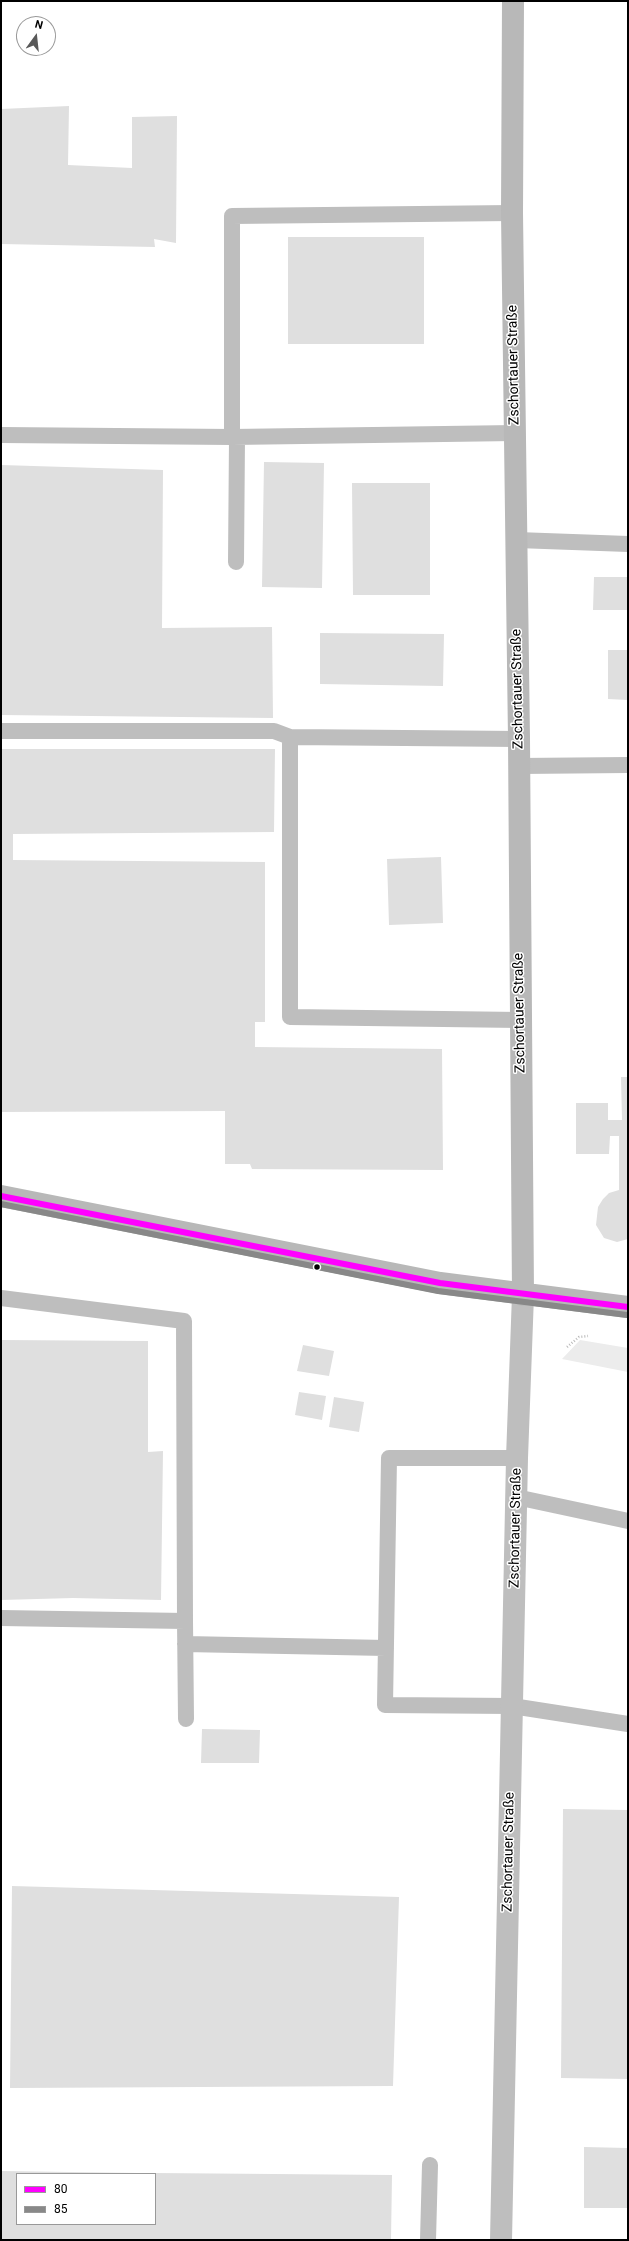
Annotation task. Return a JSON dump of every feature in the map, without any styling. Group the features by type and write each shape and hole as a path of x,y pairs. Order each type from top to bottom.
{"street":[{"name":"Zschortauer Straße","path":"500,2240 516,1497 523,1295 517,540 512,213 514,1"},
{"path":"1,1196 440,1283 523,1295 628,1307"}],"lane":[{"path":"236,562 232,216 512,213"},
{"path":"1,435 234,437 515,433"},
{"path":"517,540 628,544"},
{"path":"1,731 274,731 290,736 519,739"},
{"path":"290,736 290,1017 520,1020"},
{"path":"519,766 628,765"},
{"path":"1,1298 184,1321 186,1719"},
{"path":"517,1458 389,1458 385,1705 512,1706 628,1724"},
{"path":"516,1497 628,1521"},
{"path":"1,1618 185,1621"},
{"path":"185,1644 386,1648"},
{"path":"428,2240 430,2166"}],"path":[{"path":"567,1347 578,1337 588,1336"}],"shaded area":[{"path":"580,1340 628,1348 628,1372 562,1359"}],"building":[{"path":"69,106 68,165 132,168 132,117 177,116 176,243 154,239 155,247 1,244 1,109"},
{"path":"288,237 424,237 424,344 288,344"},
{"path":"264,462 324,463 322,588 262,587"},
{"path":"1,465 163,470 162,628 272,627 273,718 1,715"},
{"path":"352,483 430,483 430,595 353,595"},
{"path":"594,577 628,577 628,610 593,610"},
{"path":"320,633 444,634 443,686 320,684"},
{"path":"608,650 628,650 628,700 608,699"},
{"path":"1,749 275,749 274,832 13,834 13,860 265,862 265,1022 255,1022 255,1047 442,1049 443,1170 252,1169 250,1164 225,1164 225,1111 1,1112"},
{"path":"441,857 443,923 389,925 387,859"},
{"path":"621,1077 628,1077 628,1239 617,1242 604,1238 596,1225 598,1207 603,1199 609,1193 619,1190 619,1136 610,1136 609,1154 576,1154 576,1103 608,1103 608,1120 622,1120"},
{"path":"1,1340 148,1341 148,1452 163,1451 161,1600 73,1598 1,1600"},
{"path":"303,1345 334,1351 329,1376 297,1371"},
{"path":"299,1392 326,1396 322,1420 295,1415"},
{"path":"334,1397 364,1402 359,1432 329,1427"},
{"path":"202,1729 260,1730 259,1763 201,1763"},
{"path":"563,1809 628,1810 628,2079 561,2078"},
{"path":"12,1886 399,1897 393,2086 10,2088"},
{"path":"584,2147 628,2148 628,2208 584,2208"},
{"path":"1,2171 138,2173 16,2173 16,2225 156,2225 156,2173 392,2175 391,2240 1,2240"}],"transit line":[{"name":"80","path":"1,1196 440,1283 628,1307"},
{"name":"85","path":"1,1204 438,1291 627,1315"}]}
